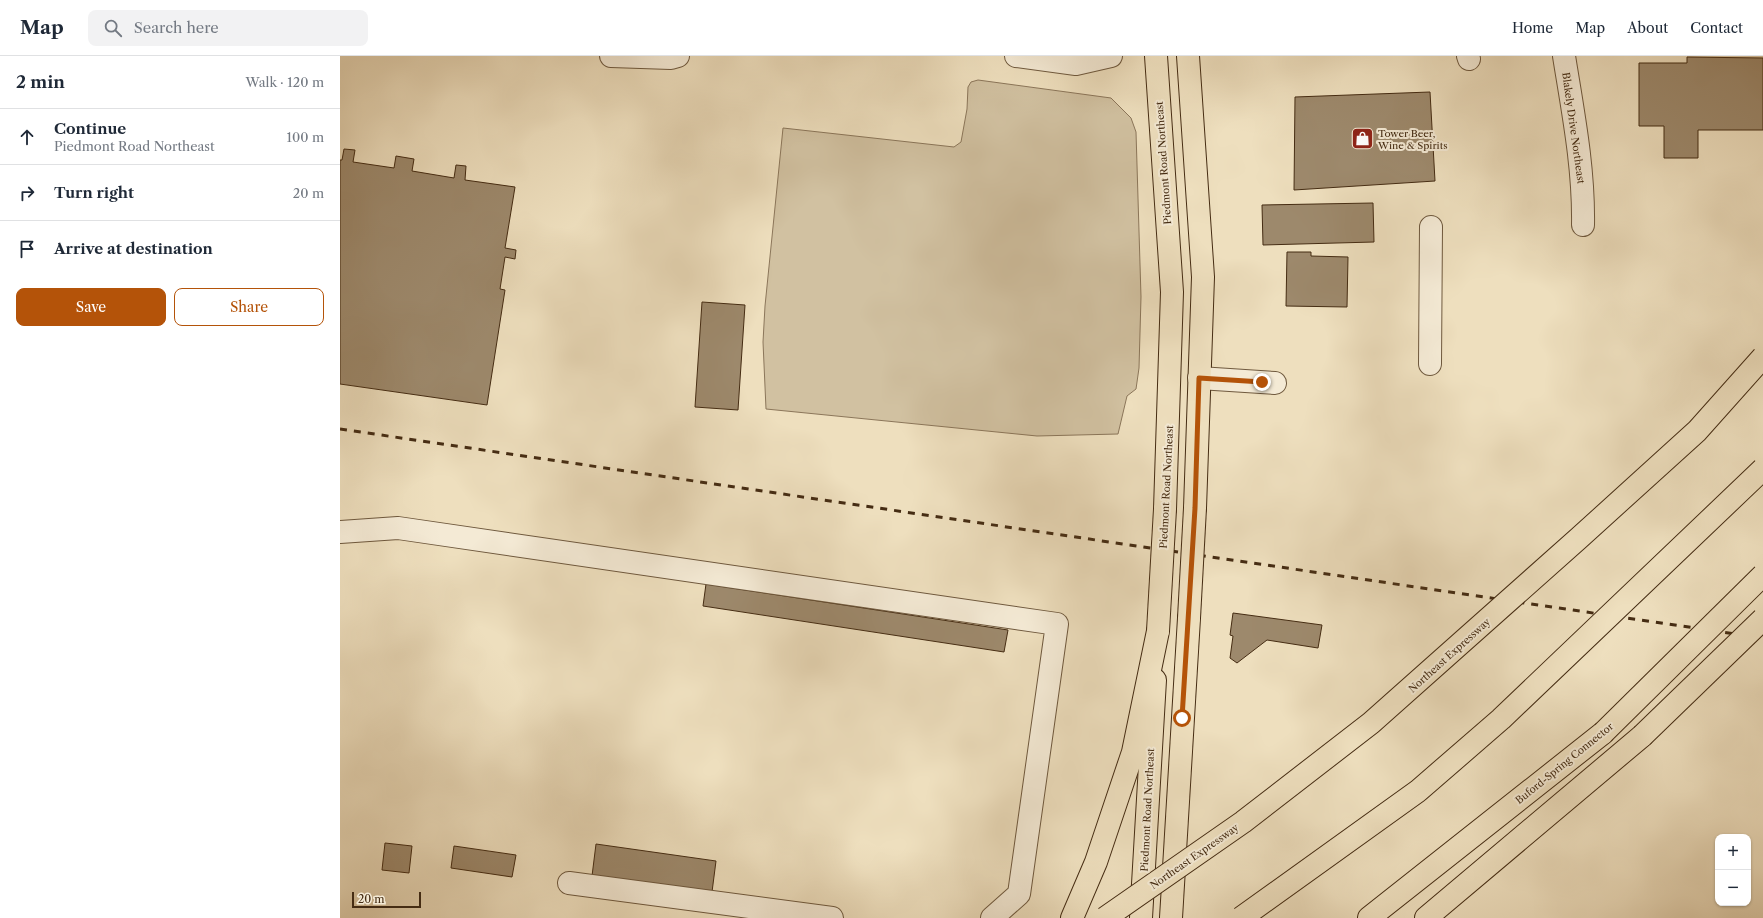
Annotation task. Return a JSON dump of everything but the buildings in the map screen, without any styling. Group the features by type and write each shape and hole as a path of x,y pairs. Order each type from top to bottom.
{"main road":[{"name":"Piedmont Road Northeast","path":"1141,918 1165,509 1172,292 1156,56"},
{"path":"1171,918 1195,508 1203,277 1188,56"},
{"name":"Northeast Expressway","path":"1105,918 1243,822 1371,723 1579,538 1697,430 1763,357"},
{"path":"1242,918 1418,791 1484,735 1763,469"},
{"name":"Buford-Spring Connector","path":"1369,918 1603,733 1763,575"},
{"path":"1426,918 1642,736 1763,619"},
{"path":"1072,918 1096,862 1133,752 1158,631"}],"street":[{"path":"611,56 671,58 678,56"},
{"path":"1016,56 1076,64 1111,56"},
{"name":"Blakely Drive Northeast","path":"1564,56 1581,160 1584,196 1583,225"},
{"path":"1430,364 1431,227"},
{"path":"1199,378 1275,383"},
{"path":"340,532 398,528 1057,624 1019,894 992,918"},
{"path":"569,883 832,918"}],"shaded area":[{"path":"978,80 1111,98 1131,118 1136,132 1141,297 1139,368 1136,389 1127,396 1118,434 1037,436 766,409 763,342 765,306 783,128 954,147 961,142 967,109 968,87 971,82"}],"railway":[{"path":"340,429 1763,638"}],"place":[{"name":"Tower Beer, Wine & Spirits","path":"1363,139"}],"route":[{"path":"1182,718 1195,508 1199,378 1262,382"}]}
